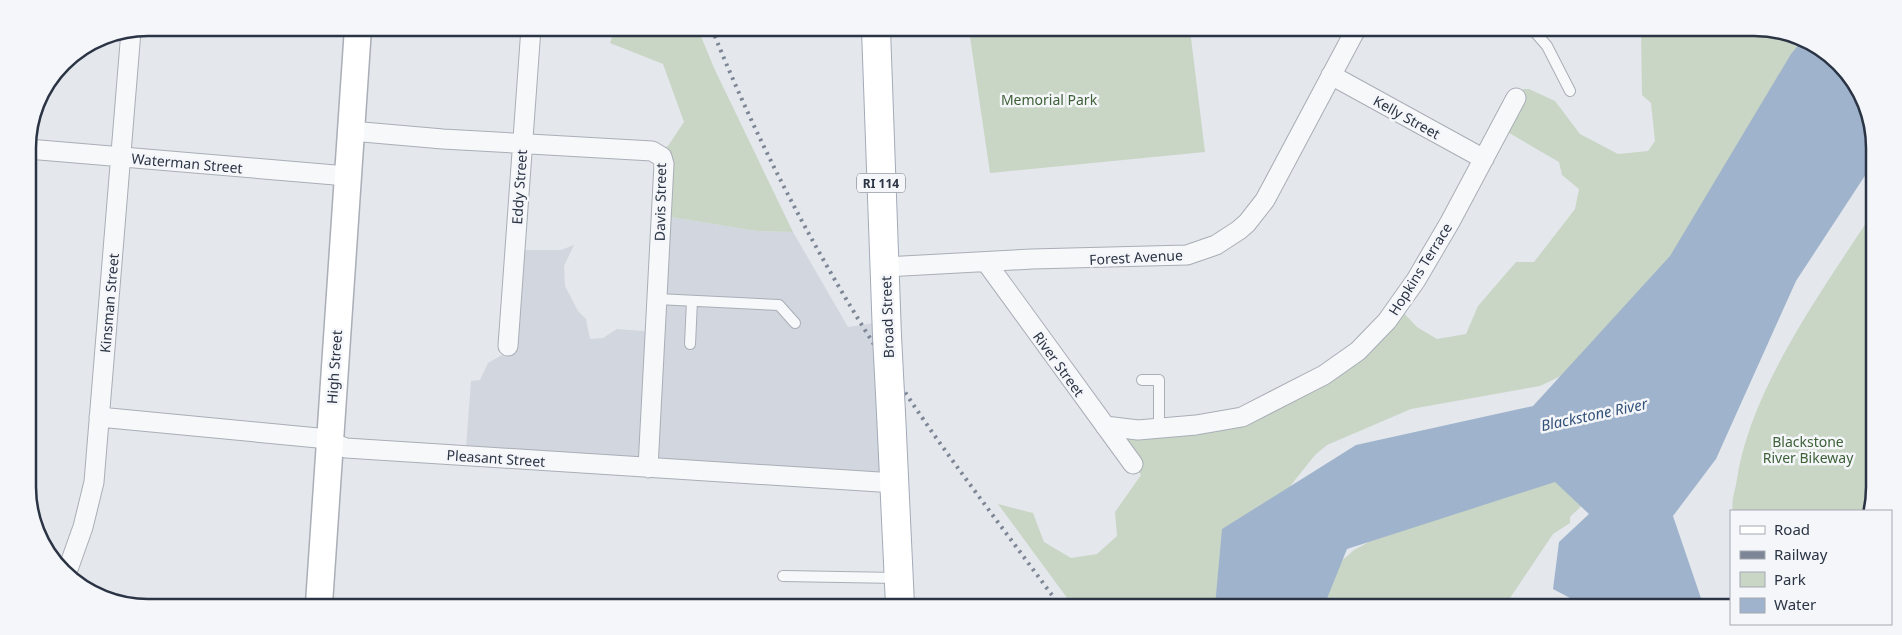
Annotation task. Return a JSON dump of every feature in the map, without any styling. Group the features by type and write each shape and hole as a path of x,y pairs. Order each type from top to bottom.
{"main road":[{"name":"Broad Street","path":"876,36 887,336 900,599"}],"street":[{"name":"High Street","path":"319,599 357,36"},
{"name":"Eddy Street","path":"508,346 530,36"},
{"name":"Forest Avenue","path":"885,267 1187,255 1216,245 1247,223 1265,200 1352,36"},
{"name":"Kinsman Street","path":"69,566 89,505 94,482 130,38"},
{"name":"Kelly Street","path":"1331,75 1484,159"},
{"name":"Hopkins Terrace","path":"1105,426 1138,430 1216,422 1250,414 1324,375 1358,351 1376,334 1399,307 1438,244 1516,98"},
{"name":"Davis Street","path":"351,131 522,144 652,151 662,157 664,164 648,468"},
{"name":"Waterman Street","path":"36,150 347,176"},
{"name":"River Street","path":"986,262 1133,464"},
{"name":"Pleasant Street","path":"99,417 330,441 346,448 895,483"}],"lane":[{"path":"1538,36 1547,46 1570,91"},
{"path":"657,299 779,305 795,323"},
{"path":"690,344 692,301"},
{"path":"1142,380 1159,380 1159,427"},
{"path":"783,576 899,578"}],"shaded area":[{"path":"889,36 926,36 889,37"},
{"path":"664,216 757,231 793,232 848,327 888,321 895,477 466,448 471,381 480,380 488,363 509,351 521,250 561,250 574,245 564,266 565,286 578,311 586,319 590,339 603,338 617,329 656,332"}],"green space":[{"path":"612,36 701,36 714,68 793,232 757,231 664,216 659,150 668,146 684,122 663,64 610,43"},
{"name":"Memorial Park","path":"970,36 1191,36 1205,152 990,173"},
{"path":"1641,36 1768,37 1782,40 1807,50 1669,297 1565,374 1540,386 1411,409 1327,445 1315,455 1237,553 1218,599 1068,599 998,504 1033,513 1044,542 1071,558 1097,554 1117,536 1115,512 1141,475 1115,437 1241,414 1333,369 1397,306 1417,327 1437,339 1466,334 1478,306 1516,262 1534,262 1575,209 1579,189 1562,175 1559,162 1504,130 1503,125 1523,89 1529,89 1555,101 1580,134 1618,154 1648,151 1655,141 1651,103 1642,95"},
{"name":"Blackstone River Bikeway","path":"1866,223 1866,486 1863,510 1733,510 1733,498 1743,450 1755,414 1789,344"},
{"path":"1559,477 1601,487 1570,517 1570,523 1553,534 1509,599 1310,599 1319,581 1354,550 1427,510"}],"water":[{"name":"Blackstone River","path":"1798,46 1810,51 1833,69 1847,86 1860,113 1864,127 1866,174 1796,281 1716,459 1673,516 1701,599 1572,599 1553,589 1559,542 1589,514 1555,482 1347,549 1327,599 1216,599 1222,529 1356,445 1533,406 1670,256 1791,54"}],"railway":[{"path":"715,36 759,136 785,189 812,240 872,341 937,439 1055,599"}]}
